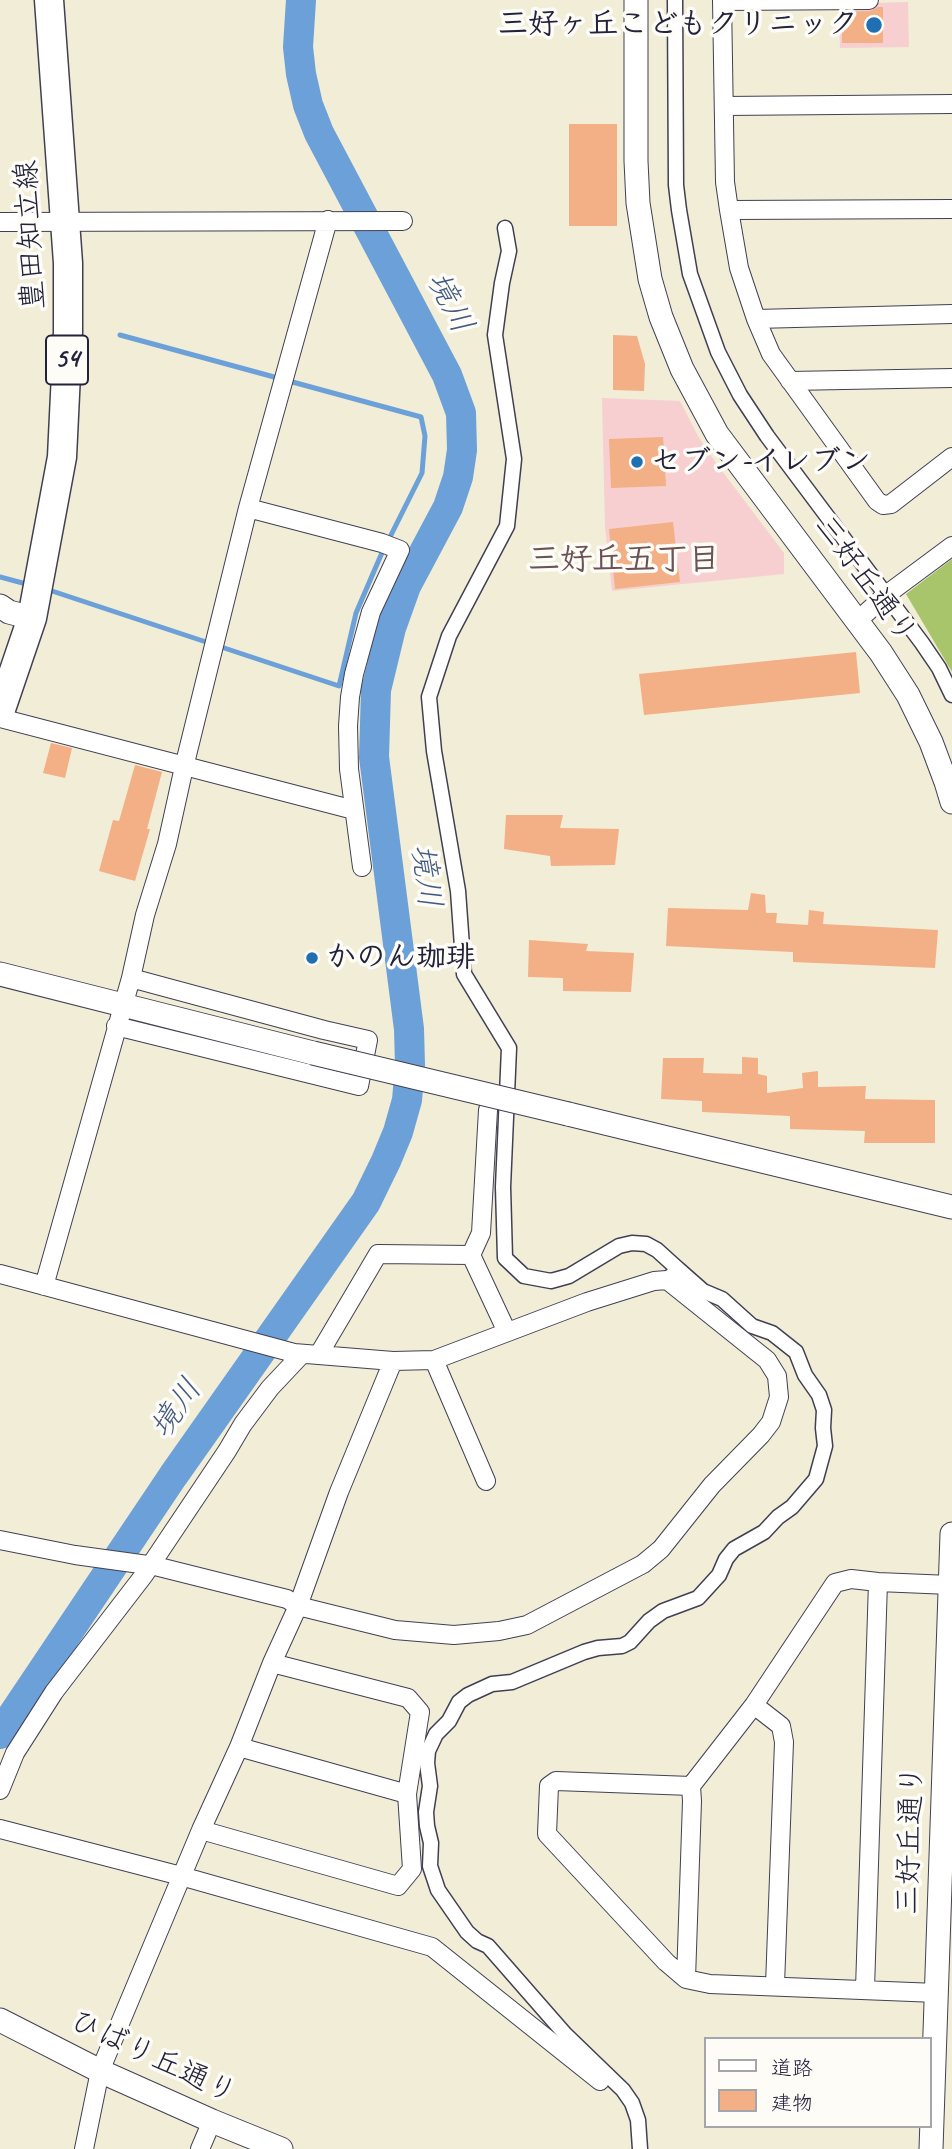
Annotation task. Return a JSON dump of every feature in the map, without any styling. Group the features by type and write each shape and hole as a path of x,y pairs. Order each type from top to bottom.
{"main road":[{"name":"豊田知立線","path":"0,712 32,618 62,457 68,332 68,263 50,0"}],"street":[{"name":"三好丘通り","path":"636,0 638,203 648,268 661,317 688,380 718,434 895,673 920,718 952,802"},
{"path":"675,0 676,185 679,210 690,274 718,352 740,395 767,436 922,643 950,685"},
{"path":"869,0 722,0 725,182 739,268 755,319 771,354 877,501 883,505 891,504 952,457"},
{"path":"724,106 952,104"},
{"path":"729,210 952,209"},
{"path":"44,1286 131,978 145,915 167,844 248,508 334,220"},
{"path":"0,222 399,220"},
{"path":"0,1540 142,1565 287,1599 298,1605 395,1630 454,1635 499,1631 527,1625 643,1564 662,1549 712,1485 771,1422 779,1397 777,1377 767,1360 673,1274 657,1250 646,1244 619,1246 569,1276 551,1281 524,1276 505,1258 503,1187 509,1048 464,974 458,891 434,751 429,697 449,636 507,526 514,459 495,335 509,251 505,228"},
{"path":"755,319 952,314"},
{"path":"790,381 952,378"},
{"path":"248,508 400,550 372,612 354,674 348,726 349,769 362,867"},
{"path":"856,622 886,595 952,546"},
{"path":"0,606 9,612 32,618"},
{"path":"0,718 354,810"},
{"path":"0,974 313,1053 952,1207"},
{"path":"116,1026 359,1086 368,1040 131,978"},
{"path":"488,1110 481,1233 471,1255 507,1332"},
{"path":"0,1790 15,1753 142,1565 227,1451 243,1423 270,1388 305,1354 378,1254 471,1255"},
{"path":"0,1274 305,1354 393,1361 434,1360 587,1302 673,1274 722,1299 752,1326 772,1333 796,1352 824,1410 825,1446 816,1479 792,1507 764,1532 734,1549 719,1575 698,1598 663,1611 649,1621 630,1642 622,1646 584,1652 512,1682 492,1684 468,1695 459,1702 449,1721 436,1734 428,1751 430,1786 426,1812 431,1843 430,1866 438,1890 467,1932 488,1946 565,2034 623,2090 632,2103 638,2120 640,2149"},
{"path":"434,1360 486,1481"},
{"path":"84,2149 100,2071 298,1605 339,1492 393,1361"},
{"name":"三好丘通り","path":"931,2149 952,1534"},
{"path":"686,1979 691,1786 754,1705 835,1583 851,1579 950,1585"},
{"path":"865,1989 878,1582"},
{"path":"201,1830 398,1886 412,1869 407,1794 421,1712 408,1698 272,1663"},
{"path":"754,1705 781,1726 785,1742 775,1985"},
{"path":"239,1747 407,1794"},
{"path":"691,1786 556,1781 549,1786 547,1835 666,1962 686,1979 710,1984 937,1993"},
{"path":"0,1829 181,1876 432,1947 600,2081"},
{"name":"ひばり丘通り","path":"0,2020 100,2071 281,2149"},
{"path":"200,2149 212,2121"}],"shaded area":[{"name":"三好ヶ丘こどもクリニック","path":"908,2 909,47 840,48 839,4"},
{"path":"602,398 680,401 716,463 784,553 784,574 612,591 605,527"}],"green space":[{"path":"952,559 952,672 906,594"}],"building":[{"path":"883,7 883,43 842,43 842,12 870,11"},
{"path":"569,124 617,124 617,226 569,226"},
{"path":"613,335 637,336 645,364 644,391 613,390"},
{"name":"セブン-イレブン","path":"663,437 666,486 611,488 609,439"},
{"path":"673,522 680,582 615,589 609,529"},
{"path":"856,652 860,693 644,715 639,674"},
{"path":"51,743 72,748 65,778 43,773"},
{"path":"135,765 162,772 135,881 99,871 113,820 119,821"},
{"path":"506,815 563,815 560,828 619,829 615,865 551,866 550,856 504,849"},
{"path":"751,893 765,895 766,913 777,913 776,923 808,925 809,910 824,912 823,924 938,930 935,968 793,962 793,952 666,946 668,908 748,910"},
{"path":"529,940 588,944 586,951 634,953 631,992 563,991 563,978 528,977"},
{"path":"742,1057 758,1058 758,1074 767,1076 767,1093 803,1088 802,1073 818,1071 818,1087 866,1086 865,1099 935,1100 935,1143 864,1143 865,1131 790,1129 790,1116 702,1112 702,1101 661,1099 663,1058 704,1058 703,1073 742,1074"}],"waterway":[{"name":"境川","path":"0,1734 173,1476 366,1202 398,1132 407,1100 409,1029 374,757 376,690 391,628 406,586 448,507 458,477 462,450 461,413 447,375 319,133 308,105 298,47 301,0"},
{"path":"46,589 339,686 356,613 381,555 422,473 425,436 421,417 120,335"},
{"path":"0,577 30,585"}],"place":[{"name":"三好ヶ丘こどもクリニック","path":"874,25"},
{"name":"セブン-イレブン","path":"637,462"},
{"name":"かのん珈琲","path":"312,958"}],"district":[{"name":"三好丘五丁目","path":"624,561"}]}
